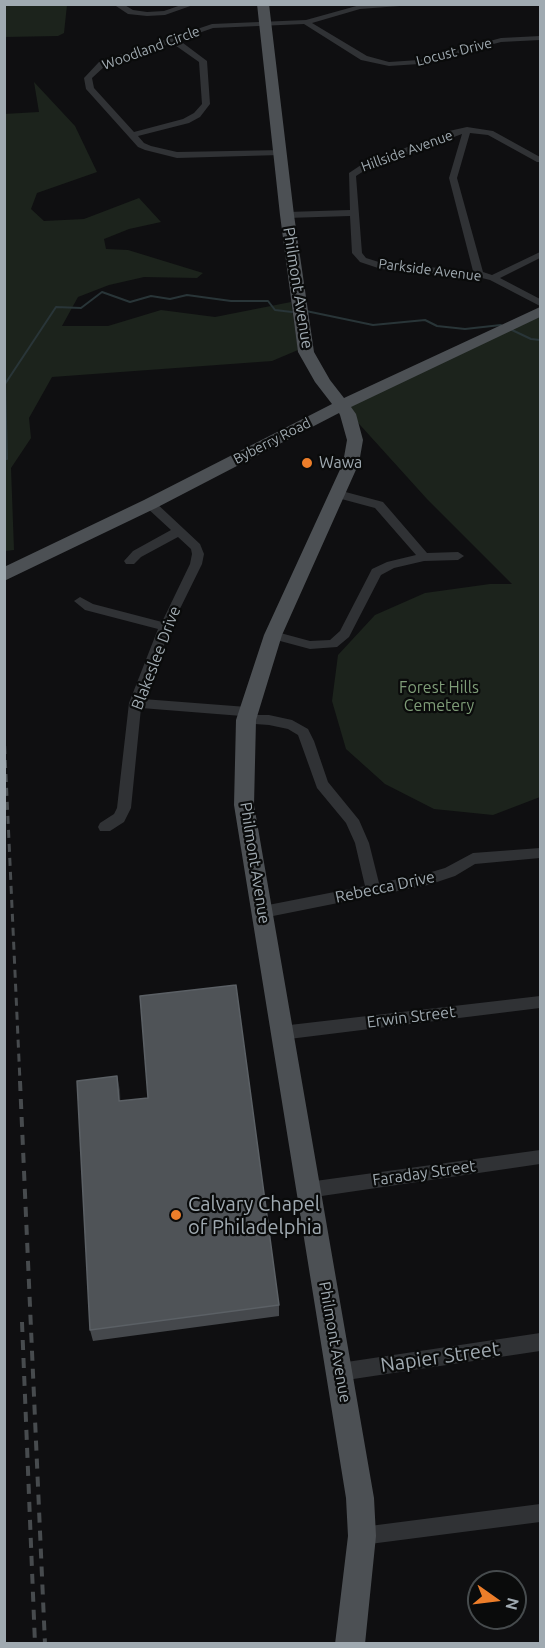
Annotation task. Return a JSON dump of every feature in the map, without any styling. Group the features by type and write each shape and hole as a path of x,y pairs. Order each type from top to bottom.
{"main road":[{"name":"Philmont Avenue","path":"263,4 287,214 306,351 323,382 342,405 352,422 355,447 338,494 273,635 247,716 244,805 263,912 271,978 360,1498 362,1536 350,1644"},
{"name":"Byberry Road","path":"4,575 150,504 342,405 540,311"}],"street":[{"path":"116,4 131,12 147,14 165,13 190,5"},
{"name":"Woodland Circle","path":"280,152 167,154 141,146 90,89 88,78 102,64 212,26 306,22 360,6 423,4"},
{"name":"Locust Drive","path":"306,22 364,58 389,64 419,62 501,40 540,38"},
{"path":"132,135 186,121 197,115 206,104 203,61 172,39"},
{"path":"479,274 453,178 467,130 490,133 540,160"},
{"name":"Hillside Avenue","path":"354,213 352,175 356,170 452,133 467,130"},
{"path":"287,214 354,213"},
{"name":"Parkside Avenue","path":"354,213 357,253 363,260 381,266 479,274 540,303"},
{"path":"493,279 540,255"},
{"path":"338,494 379,505 424,558"},
{"name":"Blakeslee Drive","path":"105,827 119,818 124,808 135,703 165,627 196,564 198,554 196,547 150,504"},
{"path":"130,561 137,554 179,531"},
{"path":"273,635 310,645 333,644 345,634 376,572 391,565 424,558 459,556"},
{"path":"80,601 89,607 165,627"},
{"path":"135,703 247,716 292,725 303,732 322,784 352,820 362,843 372,890"},
{"name":"Rebecca Drive","path":"263,912 428,879 481,858 540,853"},
{"name":"Erwin Street","path":"281,1033 540,1002"},
{"name":"Faraday Street","path":"308,1190 540,1157"},
{"name":"Napier Street","path":"340,1372 540,1342"},
{"path":"362,1536 540,1513"}],"green space":[{"path":"4,5 67,5 64,33 58,36 5,37"},
{"path":"34,82 75,126 97,172 37,193 31,209 44,221 84,219 139,198 161,222 129,229 104,239 106,249 128,250 203,273 197,278 144,277 109,285 78,297 62,326 108,326 161,310 215,317 291,302 298,350 272,361 52,377 29,418 31,438 11,468 14,550 5,551 4,114 39,112"},
{"name":"Forest Hills Cemetery","path":"540,309 540,797 493,815 434,809 385,784 346,749 332,701 338,655 375,615 425,593 490,584 512,584 427,499 342,405"}],"building":[{"name":"Calvary Chapel of Philadelphia","path":"236,985 279,1305 90,1330 77,1081 117,1076 119,1101 148,1098 140,996"}],"waterway":[{"path":"4,459 7,459 5,384 56,307 81,308 102,292 130,302 151,296 170,299 187,295 231,301 268,301 275,310 292,312"},
{"path":"306,311 373,325 425,320 437,326 465,329 501,325"},
{"path":"512,330 531,339 540,340"}],"railway":[{"path":"4,732 20,1082"},
{"path":"20,1081 45,1644"},
{"path":"22,1322 35,1644"}],"place":[{"name":"Wawa","path":"307,463"},
{"name":"Calvary Chapel of Philadelphia","path":"176,1215"}]}
